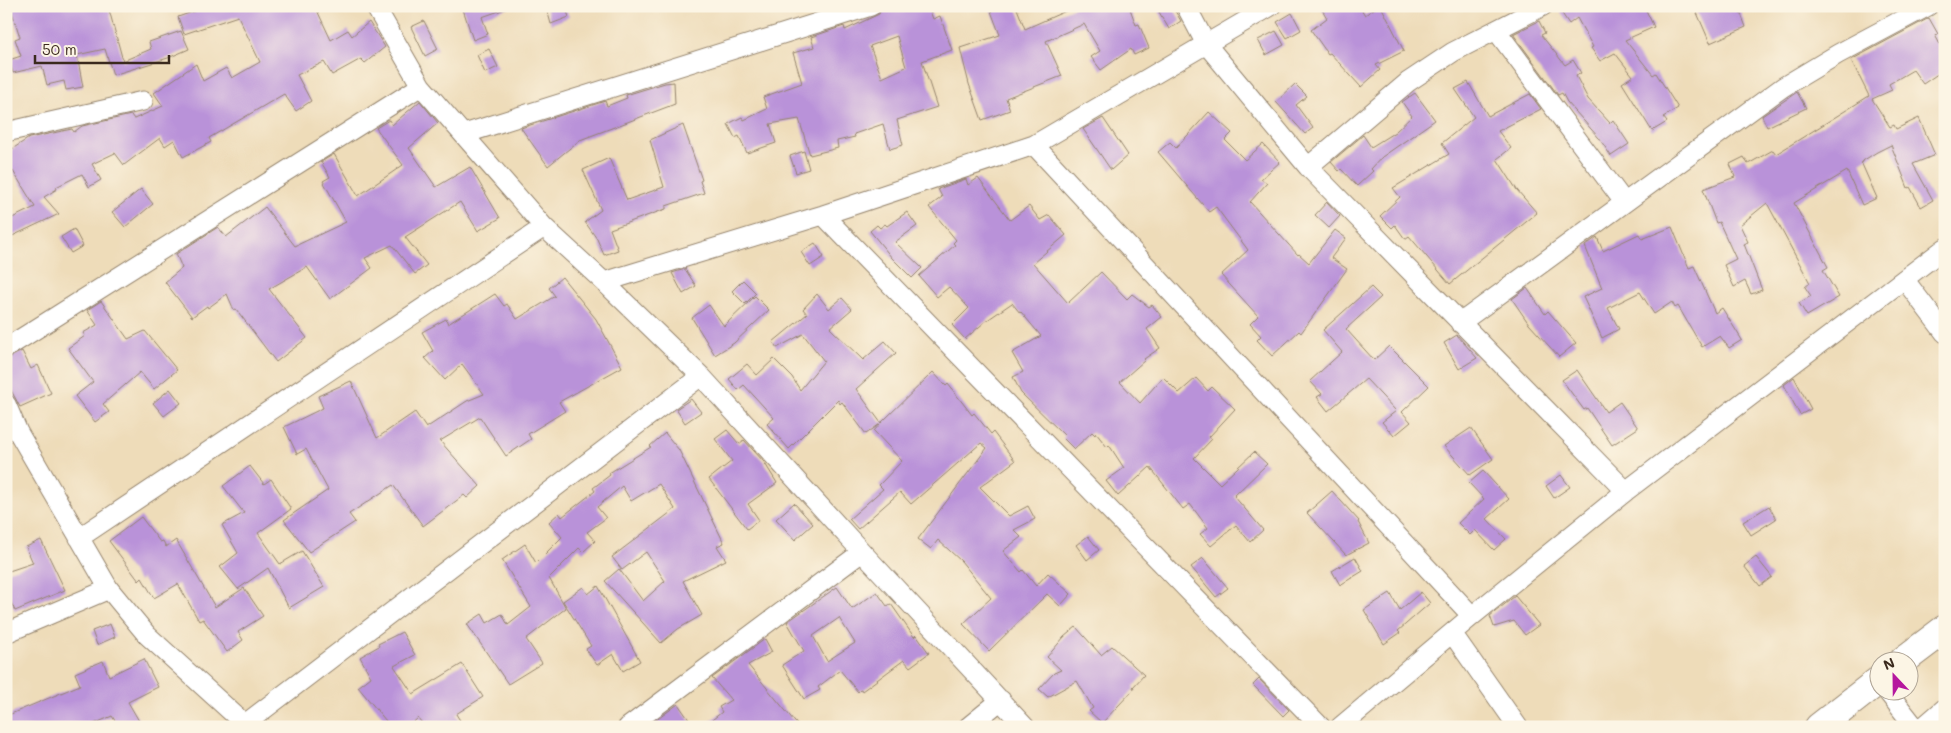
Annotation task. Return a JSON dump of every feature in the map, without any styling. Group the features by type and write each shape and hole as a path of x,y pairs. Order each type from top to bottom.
{"highway":[{"path":"1917,650 1945,629"},
{"path":"1819,727 1868,689"}],"street":[{"path":"375,6 421,86 544,227 701,376 1025,727"},
{"path":"464,134 871,6"},
{"path":"1186,6 1206,44 1308,167 1626,491"},
{"path":"604,282 823,215 1034,145 1272,6"},
{"path":"1308,167 1408,82 1453,52 1496,30 1510,13 1542,6"},
{"path":"1460,323 1783,87 1838,54 1928,6"},
{"path":"1496,30 1624,202"},
{"path":"6,348 421,86"},
{"path":"6,132 143,101"},
{"path":"1034,145 1472,616"},
{"path":"823,215 1322,727"},
{"path":"79,538 544,227"},
{"path":"1340,727 1472,616 1626,491 1945,248"},
{"path":"1904,279 1945,332"},
{"path":"6,404 18,432 109,589 147,634 246,725 701,376"},
{"path":"628,727 862,552"},
{"path":"6,633 109,589"},
{"path":"1452,633 1518,727"},
{"path":"968,727 1002,700"},
{"path":"1894,700 1915,727"},
{"path":"1923,727 1945,708"}],"building":[{"path":"10,6 108,6 123,61 151,49 149,42 181,31 189,49 168,58 113,75 105,49 77,55 83,87 66,90 64,81 47,85 42,66 13,73 9,60 21,56 15,39 20,37"},
{"path":"197,6 315,6 331,40 348,30 352,36 369,22 385,47 365,63 361,59 332,75 324,62 297,75 311,101 296,111 284,94 209,138 211,142 183,157 174,140 165,146 160,138 124,165 115,153 92,164 101,180 89,187 82,174 56,187 57,189 44,197 59,214 6,239 6,221 35,207 13,171 6,175 6,153 29,138 72,129 74,132 82,126 131,115 134,119 163,106 154,93 196,64 203,81 226,68 232,78 260,62 238,16 184,34 178,17 198,10"},
{"path":"462,6 508,6 508,8 482,17 488,34 473,40"},
{"path":"546,6 565,6 569,17 551,24"},
{"path":"882,6 928,6 933,19 940,16 952,50 922,61 937,107 897,120 903,145 890,149 883,124 854,134 855,137 837,141 838,148 810,155 799,119 770,124 776,143 747,153 739,136 735,138 728,124 742,117 744,120 767,109 763,97 802,83 793,53 814,47 811,37 844,26 845,30 879,14","holes":["897,36 906,67 882,78 870,46"]},
{"path":"989,6 1016,6 1025,29 1077,6 1129,6 1136,25 1139,24 1149,48 1134,55 1131,49 1101,70 1091,57 1100,51 1084,24 1046,41 1062,76 1006,98 1010,110 982,120 969,84 960,48 1000,35"},
{"path":"1168,6 1172,6 1181,21 1169,29 1159,12"},
{"path":"1320,6 1359,6 1365,15 1381,6 1404,51 1376,65 1380,70 1361,87 1330,53 1328,54 1311,30 1327,18"},
{"path":"1557,6 1644,6 1654,27 1625,40 1653,75 1656,73 1678,108 1663,117 1667,122 1652,131 1622,83 1633,76 1615,53 1600,61 1591,48 1593,47 1577,18 1569,24"},
{"path":"1694,6 1738,6 1746,27 1710,43"},
{"path":"1292,13 1301,30 1287,38 1277,22"},
{"path":"1929,18 1938,34 1935,35 1945,54 1945,69 1923,84 1913,70 1889,84 1892,90 1872,99 1890,127 1894,125 1896,129 1919,118 1935,155 1913,164 1933,200 1921,207 1910,187 1908,188 1891,145 1861,162 1877,198 1862,205 1847,171 1794,203 1828,267 1823,270 1839,297 1807,316 1799,303 1811,296 1805,287 1810,283 1767,203 1740,225 1748,242 1744,244 1762,290 1751,294 1745,281 1734,287 1724,265 1736,259 1719,222 1716,223 1703,189 1735,177 1730,164 1744,157 1748,164 1773,150 1776,154 1869,96 1851,60"},
{"path":"424,21 438,49 425,56 411,27"},
{"path":"1539,21 1545,33 1541,35 1565,65 1573,60 1581,73 1576,76 1588,99 1610,123 1613,120 1629,144 1611,156 1599,138 1567,102 1562,93 1558,95 1513,34"},
{"path":"1276,31 1284,45 1266,55 1258,40"},
{"path":"489,49 498,67 485,73 477,55"},
{"path":"674,82 675,104 580,140 548,166 521,128 605,101 607,106 627,98 626,95"},
{"path":"1468,82 1488,116 1530,94 1541,109 1498,131 1511,148 1497,159 1517,190 1537,213 1450,284 1409,236 1405,239 1395,225 1392,228 1380,216 1400,197 1393,188 1449,154 1442,143 1474,117 1455,89"},
{"path":"1295,84 1307,96 1296,105 1313,128 1305,134 1276,102"},
{"path":"1797,92 1806,108 1767,127 1762,116"},
{"path":"1415,93 1435,120 1382,157 1371,169 1373,171 1357,186 1341,169 1339,171 1331,162 1363,135 1371,147 1395,132 1412,116 1402,102"},
{"path":"420,101 438,123 409,148 436,187 470,167 500,218 478,231 460,202 405,237 427,265 415,274 392,245 365,258 372,268 330,299 307,267 269,289 307,338 276,362 236,309 234,310 227,294 192,317 165,282 182,268 176,254 218,227 226,237 265,207 295,246 346,222 323,181 330,177 321,162 334,154 358,196 403,165 376,128 389,120 392,125"},
{"path":"1209,112 1232,133 1225,140 1245,160 1263,144 1280,162 1261,179 1267,183 1250,202 1298,255 1309,263 1335,230 1346,238 1331,258 1347,269 1301,333 1299,331 1272,356 1257,340 1261,336 1250,324 1258,316 1221,275 1248,250 1216,207 1209,212 1158,152 1170,142 1176,148"},
{"path":"1103,118 1128,155 1111,170 1083,129"},
{"path":"683,125 702,180 700,181 704,193 610,229 618,250 604,255 597,239 585,222 601,210 583,170 609,158 627,200 664,187 650,140"},
{"path":"804,151 809,169 796,173 790,156"},
{"path":"978,178 1010,220 1029,206 1040,220 1049,215 1066,235 1033,263 1068,303 1101,272 1127,299 1132,294 1149,307 1152,305 1162,317 1147,329 1160,348 1144,359 1120,382 1140,403 1163,377 1179,393 1196,378 1208,391 1212,387 1235,409 1209,437 1212,439 1194,458 1220,484 1254,452 1267,464 1234,496 1263,530 1250,542 1236,525 1211,546 1200,534 1208,528 1190,504 1183,509 1150,467 1118,496 1106,481 1124,468 1109,445 1107,447 1096,433 1095,435 1092,432 1074,449 1063,438 1065,436 1021,393 1013,377 1023,372 1012,353 1041,336 1012,303 986,321 965,339 952,325 969,308 949,287 937,297 919,276 955,245 953,243 956,240 929,207 942,197 938,189 966,179 968,185"},
{"path":"141,189 153,204 125,227 112,212"},
{"path":"1327,202 1340,216 1329,228 1315,215"},
{"path":"907,212 917,226 895,242 922,268 912,278 892,258 870,231 877,225 880,228 885,224 887,226"},
{"path":"1672,227 1689,268 1694,266 1715,313 1722,308 1742,340 1729,348 1720,336 1702,347 1678,306 1675,308 1672,302 1654,314 1640,292 1608,308 1619,329 1602,338 1583,297 1602,288 1585,246 1597,237 1603,251 1639,234 1642,239"},
{"path":"74,229 83,246 71,253 61,237"},
{"path":"815,243 824,257 810,266 801,252"},
{"path":"685,269 696,286 683,294 672,273"},
{"path":"562,277 596,319 622,367 559,402 565,411 528,434 531,439 506,456 480,417 440,441 480,486 467,498 464,495 423,526 393,485 349,514 355,522 309,552 284,520 328,490 306,449 297,454 284,427 323,408 318,396 351,381 377,438 415,412 426,428 467,401 484,394 462,364 445,380 425,358 433,351 422,332 446,319 448,324 495,294 504,306 507,304 517,319 555,296 549,288"},
{"path":"743,280 756,293 745,304 732,291"},
{"path":"1371,287 1381,297 1346,329 1374,360 1389,346 1429,386 1402,412 1411,422 1394,436 1382,422 1396,411 1366,379 1328,411 1317,397 1322,394 1310,381 1342,352 1323,330"},
{"path":"1527,288 1545,314 1548,311 1576,343 1559,357 1529,324 1512,299"},
{"path":"817,294 829,309 842,298 852,309 830,328 863,360 885,341 896,353 856,389 881,423 933,372 946,386 948,384 972,415 974,413 991,434 993,432 1015,461 980,487 1009,516 1028,506 1035,519 1014,530 1021,537 1003,551 1021,572 1023,570 1036,586 1048,573 1071,594 1060,606 1047,594 989,651 963,624 991,598 961,561 938,540 931,549 918,539 987,448 981,443 911,504 900,492 858,529 849,519 883,489 879,485 902,461 874,431 880,424 866,434 842,402 840,404 838,400 789,449 767,424 774,418 744,385 738,390 729,379 747,364 757,375 774,359 792,377 800,390 824,361 803,334 777,348 773,342 807,314 803,309"},
{"path":"755,296 769,310 734,343 715,355 692,318 709,305 724,326"},
{"path":"101,301 128,339 145,331 177,370 154,389 140,372 103,404 109,412 95,422 75,396 93,382 68,348 85,336 83,333 97,325 87,310"},
{"path":"1457,335 1477,358 1459,369 1444,343"},
{"path":"22,351 31,369 38,365 51,393 20,407 6,381 6,359"},
{"path":"1577,370 1606,412 1620,402 1638,428 1612,445 1587,408 1584,410 1562,380"},
{"path":"1794,377 1811,409 1800,415 1784,385"},
{"path":"170,389 181,403 164,416 153,403"},
{"path":"691,399 701,412 685,423 676,409"},
{"path":"1471,428 1493,459 1470,475 1444,446"},
{"path":"727,430 739,444 744,440 764,462 777,483 748,504 759,520 747,529 709,479 732,461 715,439"},
{"path":"665,433 679,450 724,543 717,546 726,560 683,581 702,615 678,629 661,643 605,581 619,569 643,601 665,581 646,552 622,570 612,557 675,509 659,484 631,501 622,486 597,507 606,518 587,532 595,541 583,552 579,548 549,578 566,608 526,639 542,663 508,684 467,624 482,614 487,623 502,614 508,625 531,607 502,560 525,544 536,563 562,537 549,522 559,513 562,517 595,491 593,488 610,475 609,473 651,447"},
{"path":"250,466 264,484 271,479 291,509 258,533 280,564 302,551 324,587 289,608 268,568 238,589 220,567 238,553 222,525 244,513 223,486"},
{"path":"1483,471 1509,499 1487,519 1506,539 1494,550 1475,530 1470,535 1458,523 1484,499 1469,483"},
{"path":"1561,475 1570,487 1554,498 1546,486"},
{"path":"1332,491 1359,521 1369,543 1346,555 1307,513"},
{"path":"794,503 813,524 795,540 776,519"},
{"path":"1769,506 1776,519 1751,535 1743,522"},
{"path":"141,517 160,542 163,541 166,547 176,540 215,607 244,588 263,616 238,632 243,640 227,652 203,619 199,621 178,584 154,598 142,578 139,581 109,541"},
{"path":"1088,536 1099,550 1087,560 1076,545"},
{"path":"41,540 65,590 15,611 6,591 6,572 33,563 26,547"},
{"path":"1355,557 1363,571 1340,585 1332,571"},
{"path":"1756,557 1772,577 1760,586 1744,566"},
{"path":"1203,558 1228,588 1216,597 1191,567"},
{"path":"598,586 640,661 623,671 613,654 597,665 586,649 591,646 563,601 583,587 588,594"},
{"path":"837,587 852,609 877,592 887,606 891,604 914,637 916,635 929,653 910,667 904,660 858,692 840,670 818,687 820,690 804,699 782,665 804,651 787,622","holes":["839,618 855,643 827,661 813,636"]},
{"path":"1421,592 1430,603 1398,631 1400,633 1384,644 1364,610 1390,593 1400,610"},
{"path":"1515,596 1539,625 1525,635 1514,621 1494,627 1490,616"},
{"path":"110,624 115,637 97,645 92,631"},
{"path":"1076,627 1101,655 1112,646 1144,675 1133,687 1134,689 1102,723 1089,711 1093,708 1077,681 1048,697 1039,689 1054,673 1061,670 1047,657 1064,637"},
{"path":"402,632 415,655 394,666 413,694 462,664 483,697 456,714 464,727 425,727 418,718 408,727 391,727 358,687 371,677 360,657 379,646 378,644"},
{"path":"765,639 772,652 748,665 799,727 703,727 722,712 719,707 731,700 712,678"},
{"path":"144,659 158,687 128,702 139,721 130,727 119,727 112,716 87,727 6,727 6,716 80,685 75,673 103,661 109,676"},
{"path":"1259,679 1289,710 1283,716 1253,685"},
{"path":"678,704 694,727 647,727"}]}
